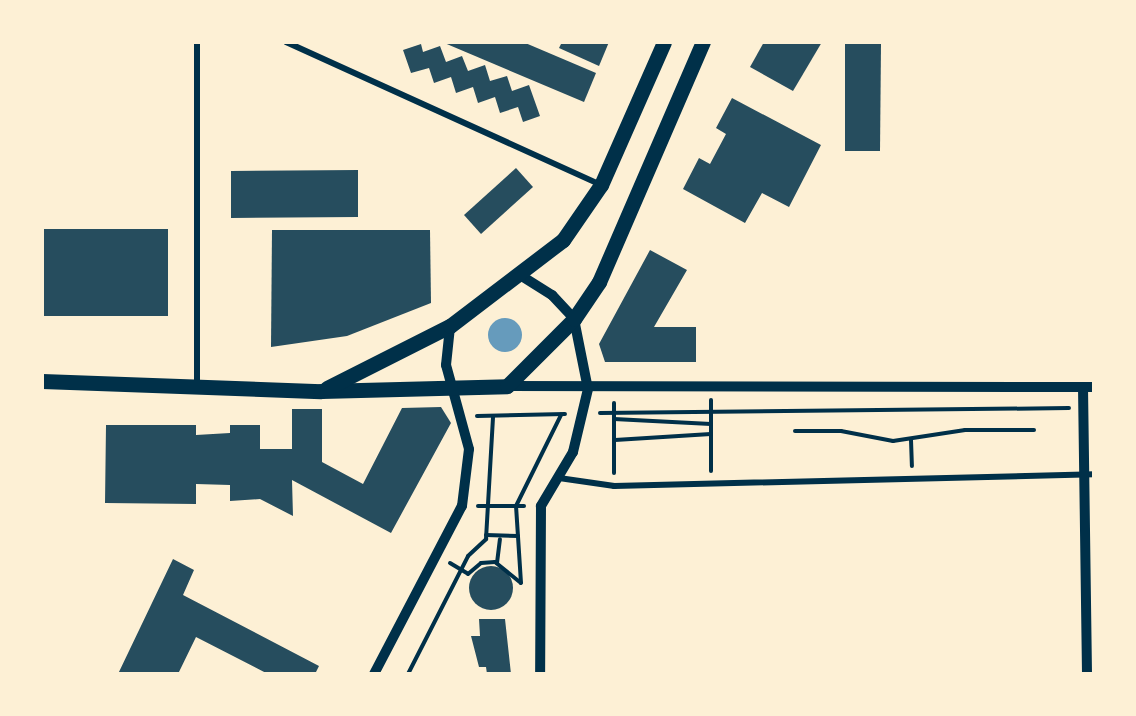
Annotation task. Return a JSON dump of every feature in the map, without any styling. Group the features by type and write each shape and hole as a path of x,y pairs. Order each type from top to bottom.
{"main road":[{"path":"321,391 450,326 520,275 563,240 602,185 664,42"},
{"path":"42,381 321,391 507,386 574,319 599,282 704,42"}],"street":[{"path":"196,42 197,385"},
{"path":"286,42 602,185"},
{"path":"520,275 552,295 574,319 588,389 584,414 558,478 541,506 540,674"},
{"path":"374,674 462,506 469,449 445,348 450,326"},
{"path":"507,386 588,389 1089,387 1084,408 1089,474 1088,674"},
{"path":"558,478 614,486 1089,474"}],"path":[{"path":"711,388 711,483"},
{"path":"614,389 614,486"},
{"path":"461,417 1084,408"},
{"path":"408,674 462,570 486,535 493,416"},
{"path":"615,419 711,424"},
{"path":"795,431 911,440 965,430 1034,430"},
{"path":"615,440 711,434"},
{"path":"911,440 913,479"},
{"path":"462,506 541,506"},
{"path":"486,535 500,539 518,536"},
{"path":"497,563 500,539"},
{"path":"437,555 468,574 481,563 497,563 515,583 540,583"}],"water":[{"path":"505,318 517,323 522,335 517,347 505,352 493,347 488,335 493,323"}],"building":[{"path":"442,42 523,42 596,73 584,102"},
{"path":"562,42 609,42 599,66 559,48"},
{"path":"764,42 822,42 793,91 750,67"},
{"path":"421,44 423,52 440,46 446,62 462,56 468,71 485,65 490,81 507,76 512,91 529,85 540,116 523,122 518,107 500,113 495,97 478,103 473,87 456,93 451,77 434,83 429,68 411,73 403,50"},
{"path":"845,44 881,44 880,151 845,151"},
{"path":"732,98 821,145 789,207 762,193 745,223 683,189 699,158 710,164 726,134 716,128"},
{"path":"516,168 533,187 481,234 464,215"},
{"path":"358,170 358,217 231,218 231,171"},
{"path":"42,229 168,229 168,316 42,316"},
{"path":"272,230 430,230 431,303 347,336 271,347"},
{"path":"650,250 687,270 654,327 696,327 696,362 605,362 599,344"},
{"path":"441,407 451,423 391,533 292,480 293,516 260,499 230,501 230,485 196,484 196,504 105,503 106,425 196,425 196,435 230,433 230,425 260,425 260,449 292,449 292,409 322,409 322,462 363,484 402,408"},
{"path":"173,559 194,570 183,595 319,666 315,674 268,674 196,637 178,674 118,674"},
{"path":"491,566 507,572 513,588 507,604 491,610 475,604 469,588 475,572"},
{"path":"479,619 505,619 511,674 487,674 486,667 479,667 471,636 480,636"}]}
